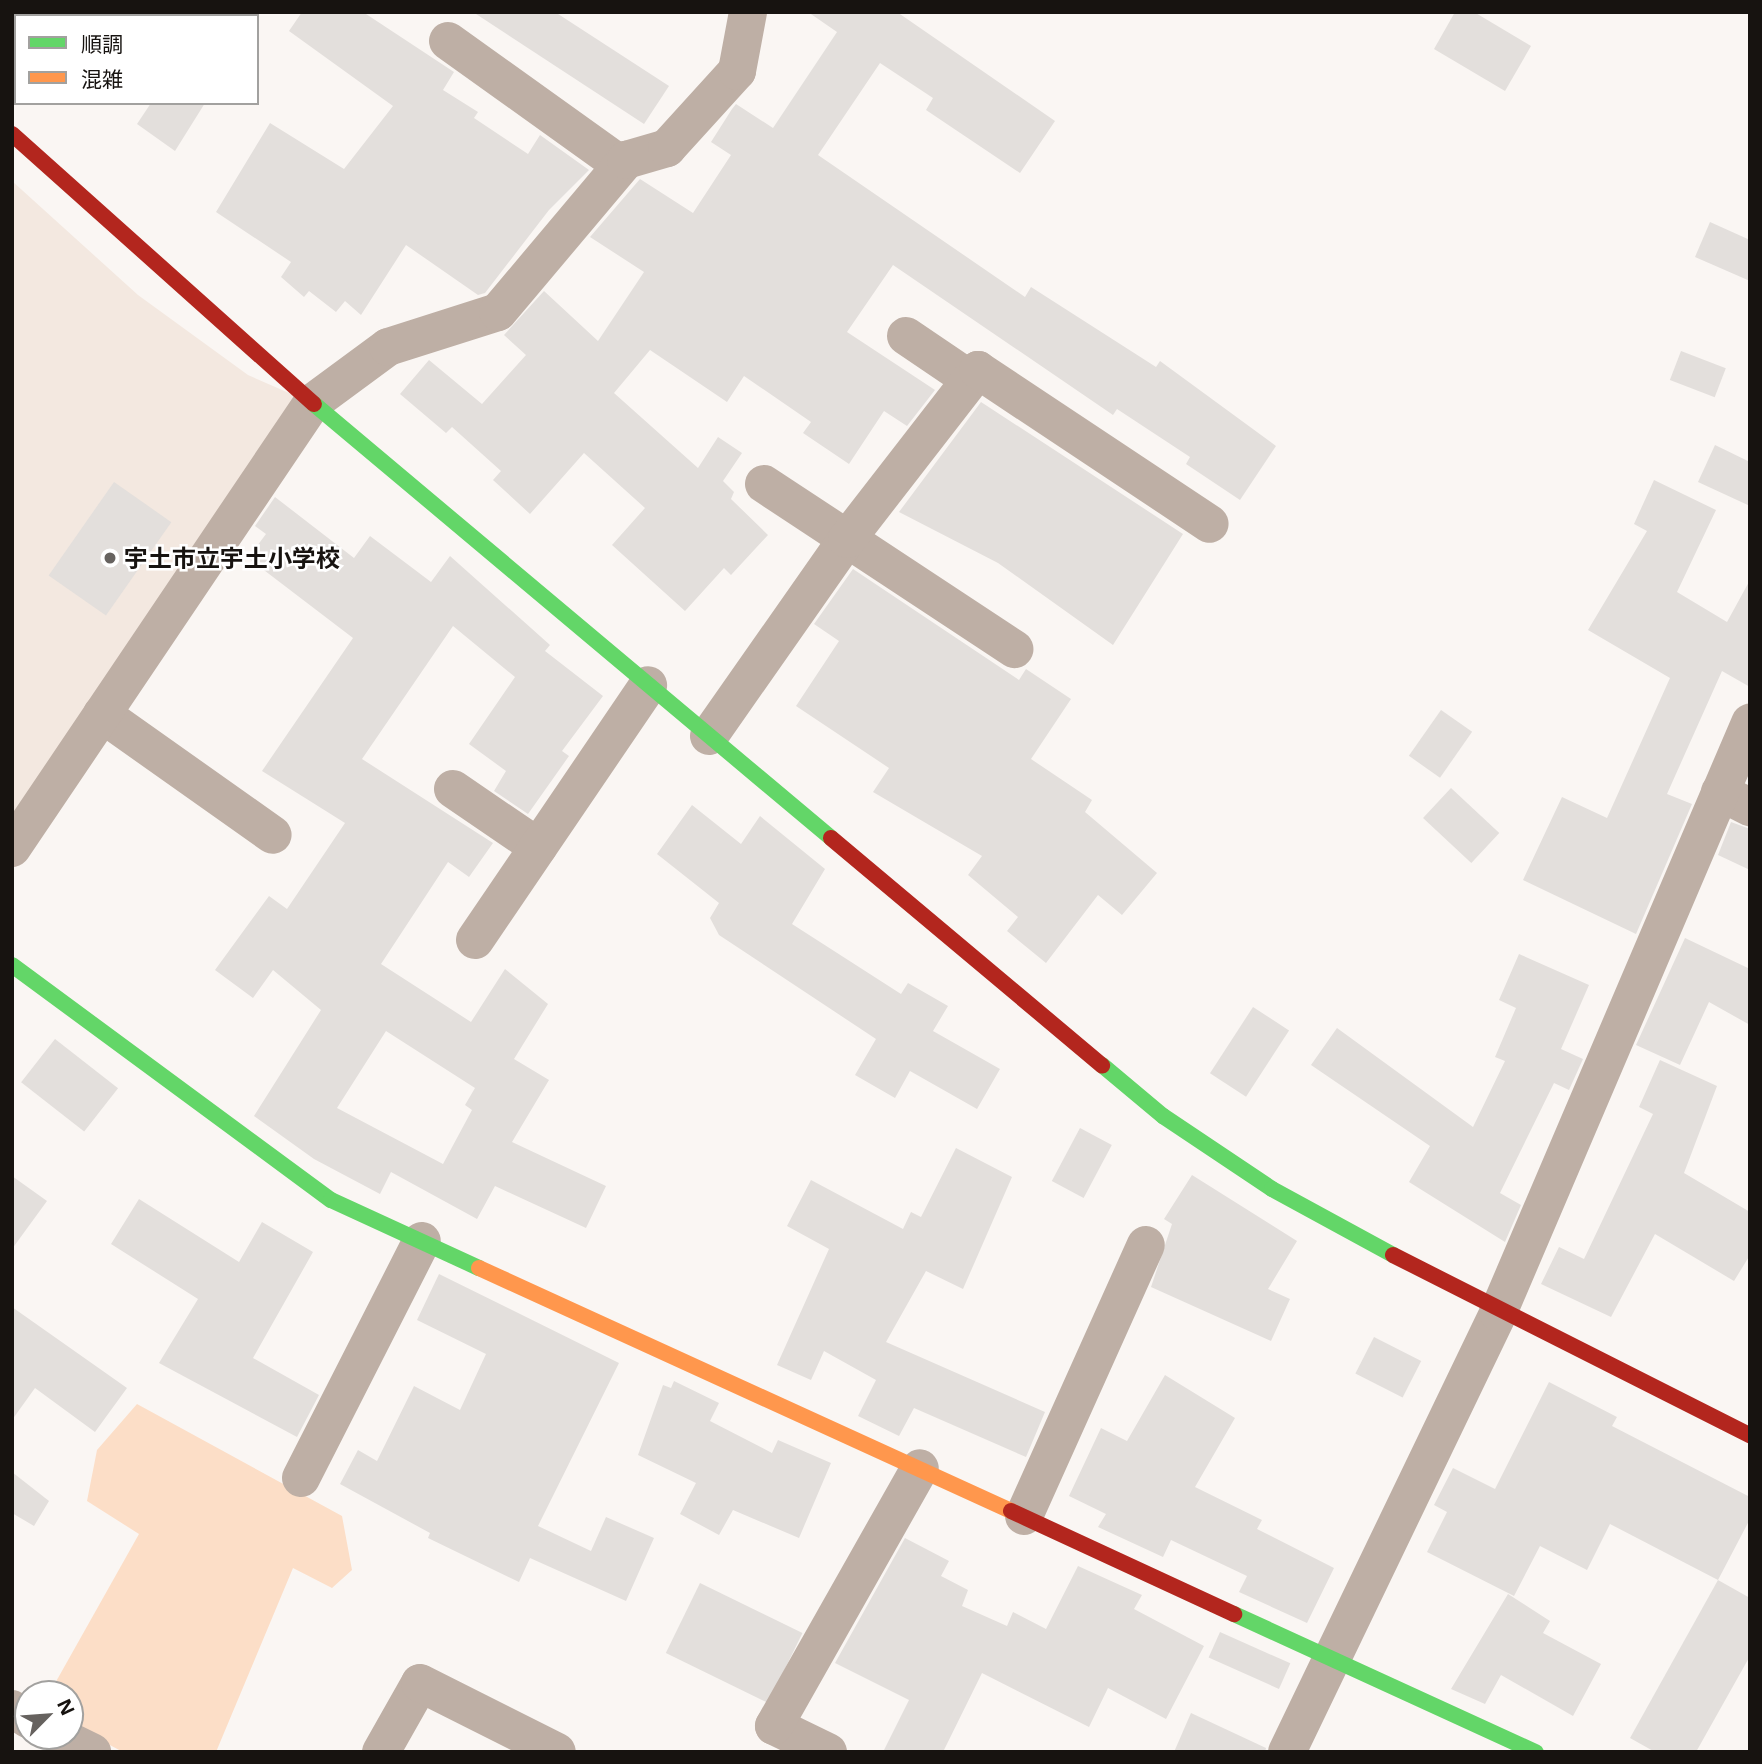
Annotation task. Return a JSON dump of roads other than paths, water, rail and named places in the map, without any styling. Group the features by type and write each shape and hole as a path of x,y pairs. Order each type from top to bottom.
{"street":[{"path":"12,848 312,402 388,347 498,312 621,165 667,148 737,71 748,12"},
{"path":"448,41 621,165"},
{"path":"12,134 312,402 1163,1116 1272,1189 1498,1313 1750,1435"},
{"path":"906,336 971,380"},
{"path":"709,736 847,539 978,370 1210,524"},
{"path":"764,484 1014,649"},
{"path":"475,940 648,685"},
{"path":"102,714 273,835"},
{"path":"1287,1752 1498,1313 1735,800 1750,723"},
{"path":"453,789 538,847"},
{"path":"12,965 331,1200 1536,1752"},
{"path":"300,1478 422,1241"},
{"path":"1024,1516 1146,1245"},
{"path":"828,1752 774,1726 920,1468"},
{"path":"381,1752 420,1684 557,1752"}],"place":[{"name":"宇土市立宇土小学校","path":"110,558"}]}
